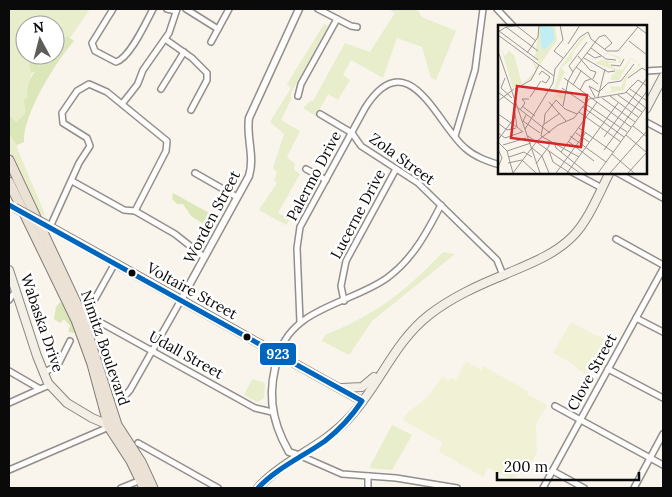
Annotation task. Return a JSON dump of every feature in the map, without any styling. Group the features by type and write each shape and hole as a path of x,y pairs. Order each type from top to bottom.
{"main road":[{"path":"647,107 663,78"},
{"name":"Nimitz Boulevard","path":"9,160 81,313 113,426 141,462 153,488"},
{"path":"258,488 273,473 333,434 362,402 403,340 430,315 461,294 563,246 578,229 609,174"},
{"name":"Nimitz Boulevard","path":"9,182 76,320 113,426 143,484"},
{"name":"Voltaire Street","path":"12,206 362,402"},
{"name":"Wabaska Drive","path":"9,270 43,373 50,385 67,403 113,426"},
{"path":"337,387 350,389 362,387 372,380 383,362 390,360"}],"street":[{"path":"113,9 92,43 95,51 114,61 122,59 139,36 153,9"},
{"path":"122,104 138,84 143,70 171,29 176,10 166,9"},
{"path":"186,9 218,29"},
{"path":"211,42 229,9"},
{"name":"Worden Street","path":"122,398 130,390 153,351 251,168 248,130 250,113 299,9"},
{"path":"318,9 336,19 357,27"},
{"path":"483,9 475,70 455,136 472,153 498,164"},
{"path":"497,9 512,25"},
{"path":"298,96 300,84 336,19"},
{"path":"165,39 198,63 208,76 191,110"},
{"path":"161,89 184,52"},
{"path":"647,71 663,70"},
{"path":"48,226 72,182 79,163 89,151 90,143 84,136 63,123 61,117 63,110 77,91 89,84 107,92 163,136 168,144 135,211"},
{"name":"Palermo Drive","path":"300,322 298,233 352,133 378,90 387,85 400,84 419,91 429,101 444,125 455,136"},
{"name":"Zola Street","path":"320,114 352,133 361,146 418,183 497,260 503,275"},
{"path":"647,123 663,131"},
{"path":"306,169 326,180"},
{"name":"Lucerne Drive","path":"344,301 341,286 346,261 396,169"},
{"path":"194,173 237,197"},
{"path":"576,174 602,188"},
{"path":"620,174 663,198"},
{"path":"72,182 124,210 135,211 175,234 204,257"},
{"path":"441,205 420,244 404,264 387,278 300,322 286,336 271,382 272,412 278,432 290,452 338,473 415,480 457,488"},
{"path":"616,239 663,265"},
{"name":"Udall Street","path":"115,264 92,305 92,313 100,322 255,408 272,412"},
{"name":"Clove Street","path":"543,488 663,269"},
{"path":"9,300 15,292"},
{"path":"636,318 663,332"},
{"path":"43,373 58,365 70,341"},
{"path":"608,368 663,398"},
{"path":"9,371 40,389"},
{"path":"9,403 50,385"},
{"path":"555,406 663,465"},
{"path":"9,470 113,426"},
{"path":"634,488 663,434"},
{"path":"138,443 218,488"},
{"path":"553,471 584,488"},
{"path":"368,476 368,488"},
{"path":"414,488 415,480"},
{"path":"121,488 143,484"}],"green space":[{"path":"12,9 90,9 70,38 67,36 65,38 65,15 15,15 15,65 40,65 31,75 26,91 28,98 24,107 25,114 16,122 9,115 9,11"},
{"path":"388,9 417,9 422,17 456,31 436,80 431,78 422,47 397,38 383,78 351,60 343,75 350,80 338,100 328,94 316,116 303,108 310,101 313,101 345,43 370,52 395,13"},
{"path":"324,24 328,26 291,93 291,100 281,120 300,131 287,157 295,164 294,170 300,174 278,213 290,219 286,225 259,210 277,183 274,180 277,172 273,168 284,134 270,122 291,88 287,84"},
{"path":"67,36 74,41 65,53 65,38"},
{"path":"29,65 56,65 41,89 28,118 24,142 17,145 9,134 9,115 16,122 25,114 24,100 28,98 28,85 35,72 31,72"},
{"path":"9,134 17,145 46,217 37,211 14,163 9,149"},
{"path":"173,193 220,219 203,246 197,244 207,226 191,216 183,204 177,204 172,199"},
{"path":"443,252 455,254 372,321 349,355 322,341 325,335 360,319 389,301 416,279"},
{"path":"60,302 64,306 75,333 68,332 70,326 64,319 60,323 54,319 56,307"},
{"path":"571,322 605,340 591,373 586,375 571,363 553,353"},
{"path":"466,361 481,370 483,366 528,391 527,394 547,405 536,424 537,452 524,471 511,479 488,468 483,477 441,453 439,450 443,443 403,420 408,412 426,398 443,376 448,380 451,378 456,380"},
{"path":"252,379 265,383 264,398 257,402 244,395"},
{"path":"392,425 412,435 392,470 369,468"}],"transit line":[{"name":"923","path":"9,205 362,401 350,417 330,437 281,469 258,488"}]}
